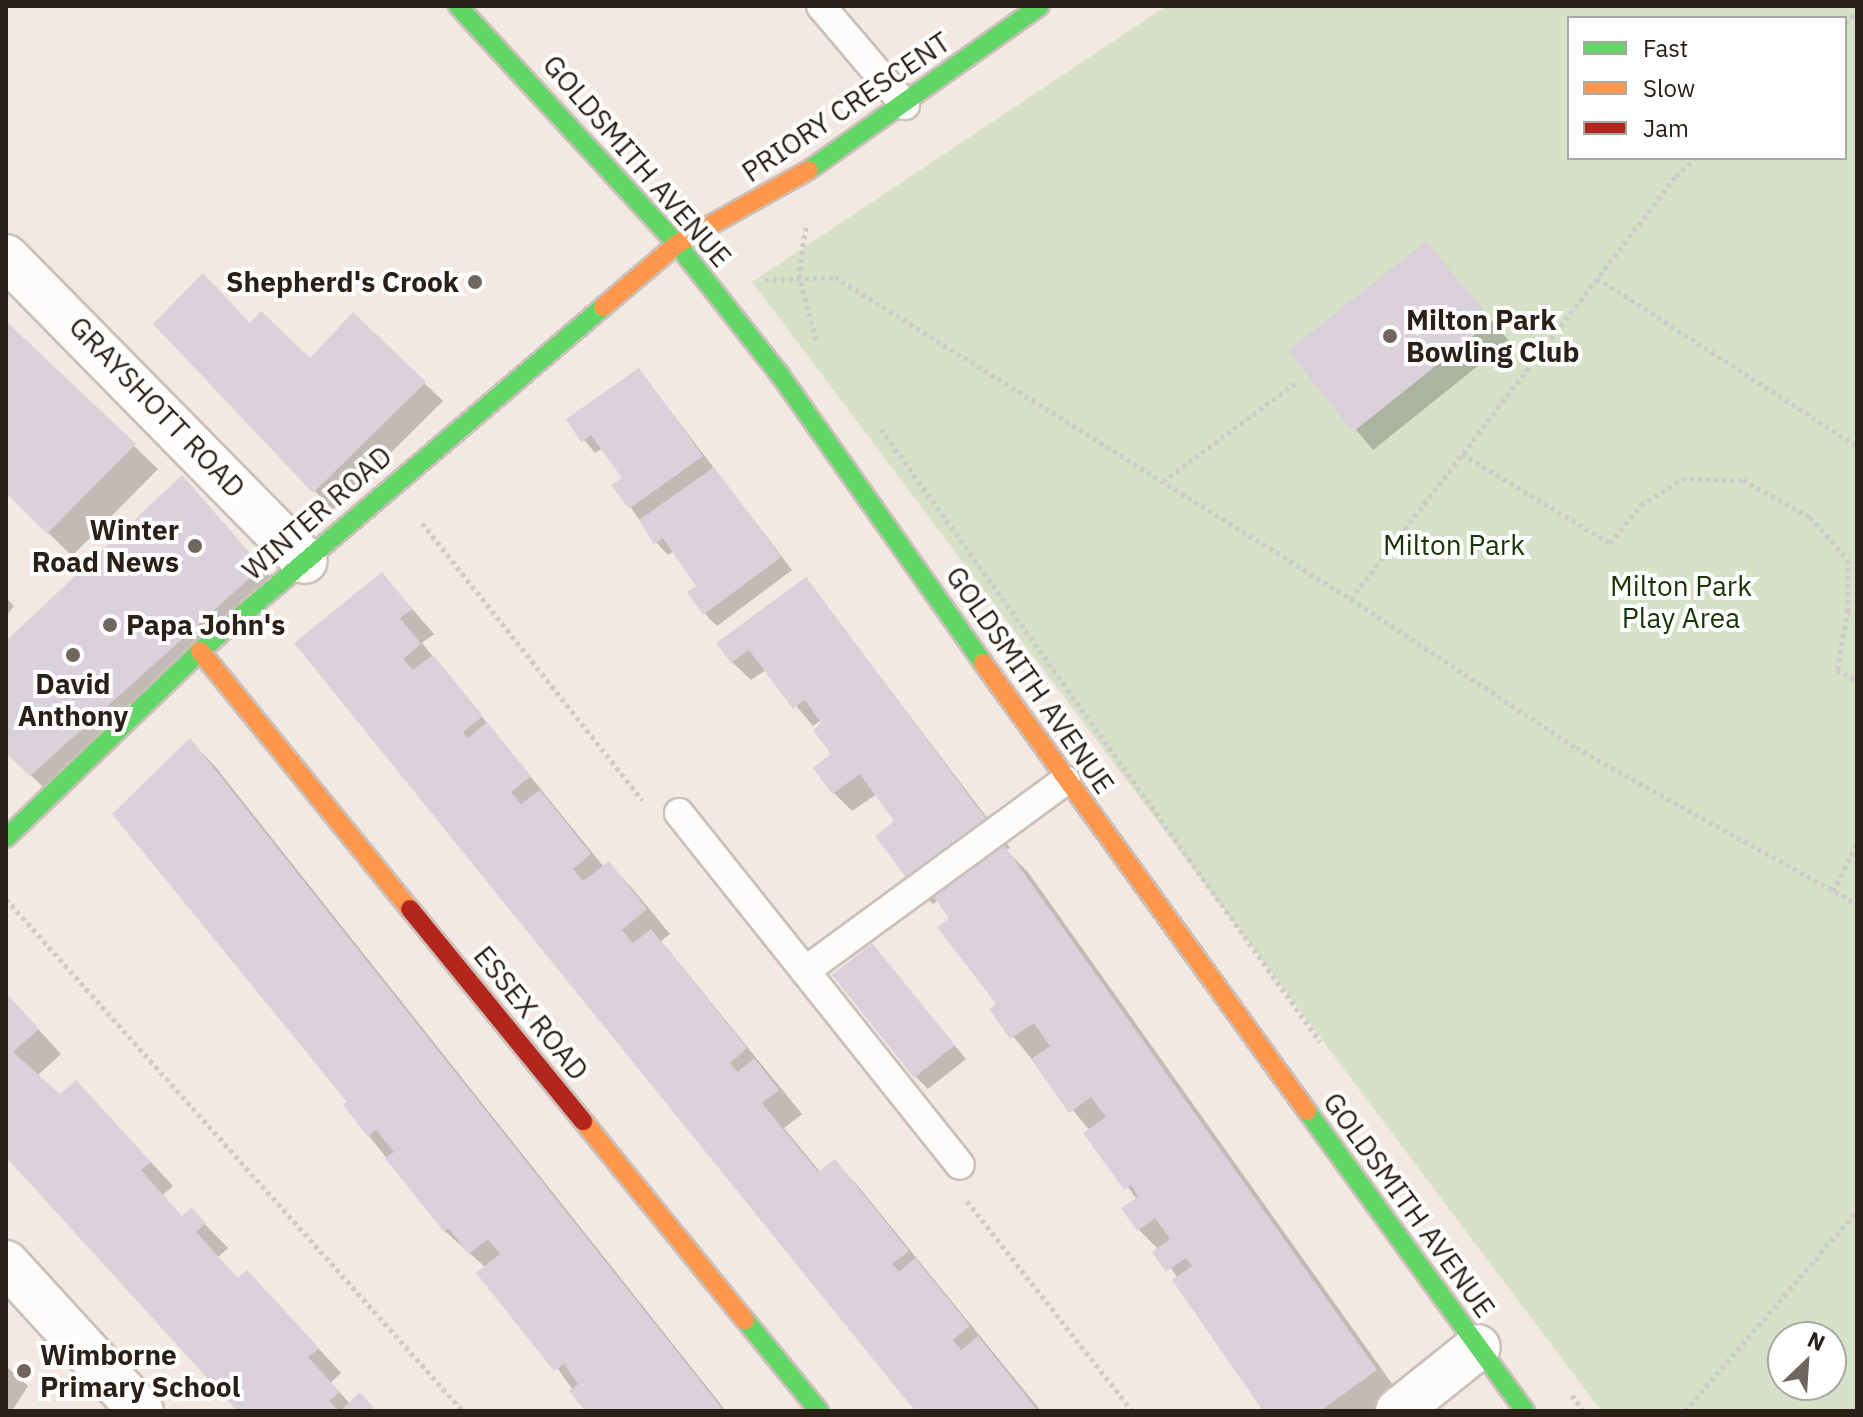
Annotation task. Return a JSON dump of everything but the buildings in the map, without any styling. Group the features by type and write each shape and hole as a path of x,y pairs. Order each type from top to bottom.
{"street":[{"name":"GOLDSMITH AVENUE","path":"458,6 677,244 780,375 1066,780 1525,1411"},
{"name":"PRIORY CRESCENT","path":"677,244 780,190 905,105 1040,6"},
{"name":"WINTER ROAD","path":"10,823 200,651 391,485 677,244"},
{"name":"GRAYSHOTT ROAD","path":"6,257 305,561"},
{"name":"ESSEX ROAD","path":"200,651 819,1411"},
{"path":"6,1263 141,1411"},
{"path":"1398,1411 1478,1347"}],"lane":[{"path":"821,6 905,105"},
{"path":"805,971 1066,780"},
{"path":"679,813 960,1165"}],"path":[{"path":"1351,599 1676,176 1694,160"},
{"path":"780,190 809,231 799,274 817,344"},
{"path":"752,282 799,274 835,277 1351,599 1576,748 1857,904"},
{"path":"1597,278 1857,446"},
{"path":"1163,481 1297,382"},
{"path":"874,420 1328,1053"},
{"path":"1462,454 1610,543 1641,505 1682,479 1743,480 1810,517 1848,560 1848,610 1837,669 1857,681"},
{"path":"391,485 663,825 679,813"},
{"path":"1833,891 1857,844"},
{"path":"6,899 463,1411"},
{"path":"960,1165 948,1177 1132,1411"},
{"path":"1685,1411 1857,1211"},
{"path":"1565,1386 1583,1411"}],"green space":[{"name":"Milton Park","path":"1166,6 1857,6 1857,1411 1601,1411 752,282"}],"traffic: fast":[{"path":"458,6 677,244 780,375 983,663"},
{"path":"809,170 1040,6"},
{"path":"6,838 200,651 603,307"},
{"path":"1307,1111 1525,1411"},
{"path":"745,1320 819,1411"}],"traffic: slow":[{"path":"603,307 677,244 809,170"},
{"path":"200,651 410,909"},
{"path":"983,663 1307,1111"},
{"path":"583,1121 745,1320"}],"traffic: jam":[{"path":"410,909 583,1121"}],"place":[{"name":"Shepherd's Crook","path":"475,282"},
{"name":"Milton Park Bowling Club","path":"1390,336"},
{"name":"Winter Road News","path":"195,546"},
{"name":"Papa John's","path":"110,625"},
{"name":"David Anthony","path":"73,655"},
{"name":"Wimborne Primary School","path":"24,1371"}],"park label":[{"name":"Milton Park Play Area","path":"1681,602"}]}
